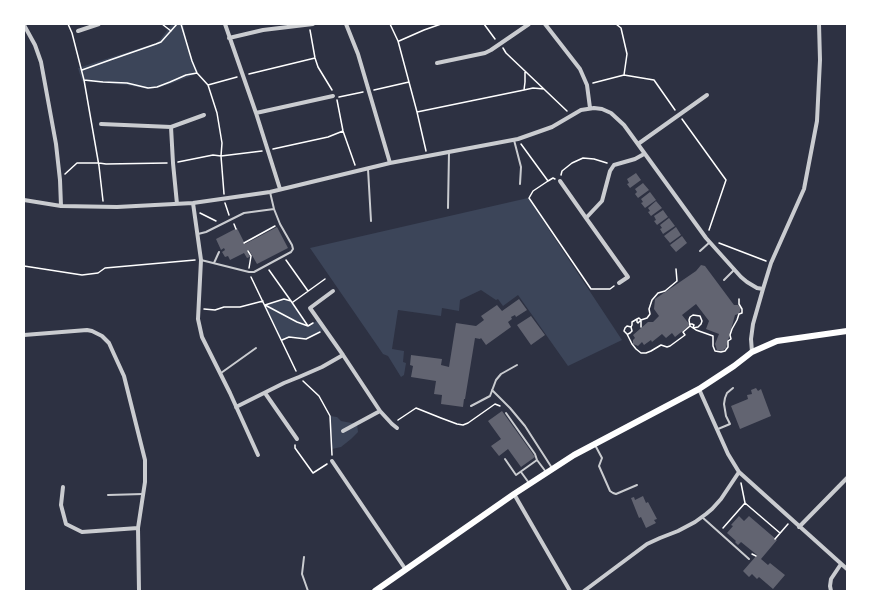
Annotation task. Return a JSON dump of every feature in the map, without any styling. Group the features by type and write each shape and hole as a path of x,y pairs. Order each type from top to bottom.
{"main road":[{"path":"375,591 574,454 699,389 752,352 777,341 847,331"}],"street":[{"path":"78,31 98,24"},
{"path":"225,24 244,76 280,190"},
{"path":"229,38 263,30 313,24"},
{"path":"346,24 358,54 390,163"},
{"path":"437,63 485,53 492,50 529,24"},
{"path":"545,24 580,69 587,85 590,108"},
{"path":"752,352 751,339 753,324 771,263 804,189 817,121 820,60 819,24"},
{"path":"24,25 35,45 40,62 56,144 61,206"},
{"path":"638,144 707,95"},
{"path":"256,113 333,96"},
{"path":"24,200 61,206 104,207 177,204 270,192 390,163 516,140 552,127 581,110 590,108 611,113 624,125 706,238 734,270 747,282 757,288 763,289"},
{"path":"101,124 170,127 204,115"},
{"path":"170,127 177,204"},
{"path":"586,218 602,200 610,171 614,166 635,159 644,154"},
{"path":"560,182 628,277 619,283"},
{"path":"193,202 201,260 198,319 202,337 258,455"},
{"path":"333,290 310,308 344,355 380,411 397,428"},
{"path":"24,334 87,330 92,331 102,336 109,343 124,376 145,460 145,482 138,528 139,591"},
{"path":"236,407 284,383 322,367 344,355"},
{"path":"699,389 728,454 739,472 847,569"},
{"path":"265,392 297,439"},
{"path":"342,431 380,411"},
{"path":"332,461 406,570"},
{"path":"584,591 648,544 678,531 702,517 721,499 739,472"},
{"path":"799,527 847,478"},
{"path":"62,487 62,506 66,524 82,532 138,528"},
{"path":"514,494 570,591"},
{"path":"831,591 831,580 841,564"}],"lane":[{"path":"516,140 521,167 520,184"},
{"path":"448,208 449,152"},
{"path":"368,168 371,221"},
{"path":"201,260 254,272 291,252 293,249 292,245 280,224 274,209 270,192"},
{"path":"198,234 206,232 244,213 274,209"},
{"path":"700,251 710,242"},
{"path":"214,264 219,252"},
{"path":"724,280 734,270"},
{"path":"220,374 256,348"},
{"path":"471,406 490,396 496,380 501,374 517,365"},
{"path":"717,430 730,424 726,416 724,404 727,393 733,388"},
{"path":"492,390 510,408 524,426 552,469"},
{"path":"506,413 535,454 537,460 546,473"},
{"path":"595,444 602,458 598,466 610,491 616,494 636,485"},
{"path":"505,459 516,475 537,460"},
{"path":"521,471 529,484"},
{"path":"108,495 143,494"},
{"path":"702,517 749,559"},
{"path":"304,557 302,574 308,591"}],"path":[{"path":"68,24 72,33 84,80 104,207"},
{"path":"162,24 171,31"},
{"path":"82,70 161,42 177,24"},
{"path":"181,24 192,61 208,85 217,113 222,144 221,156 224,198 227,210 232,220"},
{"path":"390,24 398,42 427,156"},
{"path":"398,42 441,24"},
{"path":"484,24 506,54 572,115"},
{"path":"616,24 621,28 627,54 624,75"},
{"path":"208,85 315,58"},
{"path":"524,90 525,71"},
{"path":"84,80 127,83 148,88 157,87 186,75 198,72"},
{"path":"587,85 624,75 654,80 726,180 706,238 771,263"},
{"path":"333,96 337,97 409,82"},
{"path":"417,112 533,88 544,89"},
{"path":"60,180 77,163 173,163 213,155 221,156 268,150 328,137 343,131"},
{"path":"516,140 548,181"},
{"path":"614,166 594,159 583,158 572,163 562,171 560,182 553,178 533,191 529,198 591,289 610,289 619,283"},
{"path":"194,210 223,224"},
{"path":"244,243 280,224"},
{"path":"248,250 251,256 249,272 300,377 319,396 330,416 332,461 313,473 295,448 297,439"},
{"path":"283,257 308,291"},
{"path":"24,266 82,275 98,273 104,268 201,260"},
{"path":"266,266 308,326"},
{"path":"627,334 632,332 632,322 640,318 641,320 647,318 650,314 649,309 652,300 658,292 665,291 677,281 676,269"},
{"path":"292,302 325,279"},
{"path":"265,305 284,299 292,302"},
{"path":"631,327 627,326 624,328 624,331 636,349 641,352 646,353 661,345 667,347 670,346 685,335 683,332 690,326 690,324 694,325 693,328 696,330 713,336 713,346 715,351 725,351 728,347 728,341 731,339 730,335 732,329 739,314 742,313 739,299"},
{"path":"198,309 215,310 224,307 240,307 263,301"},
{"path":"265,305 308,326"},
{"path":"690,326 690,317 693,315 700,316 702,321 701,324 698,327 693,328"},
{"path":"308,326 318,320"},
{"path":"641,320 641,327"},
{"path":"282,340 289,337 306,339 325,329"},
{"path":"392,424 416,408 463,425 495,404 504,407"},
{"path":"739,472 745,502 780,533"},
{"path":"722,528 745,502"},
{"path":"774,539 792,520"}],"shaded area":[{"path":"172,24 183,24 187,43 198,72 196,74 157,88 147,89 127,85 82,81 78,68 156,43"},
{"path":"528,198 622,340 568,366 518,295 503,306 498,299 496,300 481,290 460,300 459,311 442,308 441,316 398,310 392,349 404,351 403,362 406,363 404,375 401,377 388,356 383,354 310,248"},
{"path":"284,299 292,302 308,326 318,320 325,329 306,339 289,337 282,340 265,305"},
{"path":"330,416 337,417 341,421 357,424 358,432 341,447 332,449"}],"building":[{"path":"636,173 641,180 630,188 627,184 629,183 627,179"},
{"path":"643,183 649,190 638,198 635,194 637,192 635,189"},
{"path":"650,192 656,200 645,208 641,203 643,202 641,199"},
{"path":"656,201 662,208 651,216 648,212 650,211 648,208"},
{"path":"663,210 668,217 657,225 654,221 656,220 654,216"},
{"path":"669,218 675,226 663,234 660,229 662,228 660,225"},
{"path":"277,227 288,248 257,264 249,250 247,251 250,257 247,258 244,253 230,260 228,256 225,257 222,252 225,250 224,248 221,250 216,239 237,228 245,244"},
{"path":"676,227 681,235 670,243 664,236"},
{"path":"682,236 687,243 676,252 670,245"},
{"path":"701,265 705,266 734,305 738,305 741,308 739,314 735,315 726,348 722,351 717,350 715,344 719,334 706,329 709,321 696,304 682,315 690,325 675,337 672,333 666,338 662,334 652,342 651,340 644,345 642,342 638,346 633,344 633,340 635,338 633,335 648,322 653,322 659,316 654,309 655,299 696,271"},
{"path":"519,299 527,310 516,317 515,315 511,317 512,319 508,322 511,327 486,345 481,338 475,338 463,407 441,404 442,395 434,394 436,381 411,377 413,366 410,365 411,355 442,359 441,365 449,367 456,323 476,326 484,320 481,316 497,305 502,311"},
{"path":"531,316 545,335 531,345 517,325"},
{"path":"756,388 758,391 761,389 771,416 740,429 731,406 748,399 747,395 752,394 751,390"},
{"path":"502,411 535,457 521,467 508,449 499,456 491,446 501,439 488,421"},
{"path":"643,496 657,519 654,520 656,523 646,528 641,517 639,518 631,498 634,497 635,500"},
{"path":"739,516 744,521 749,516 777,540 761,559 768,565 770,563 785,575 773,589 759,577 757,579 752,574 749,577 743,571 757,555 741,542 738,545 735,542 736,541 727,533 733,526 731,525"}]}
